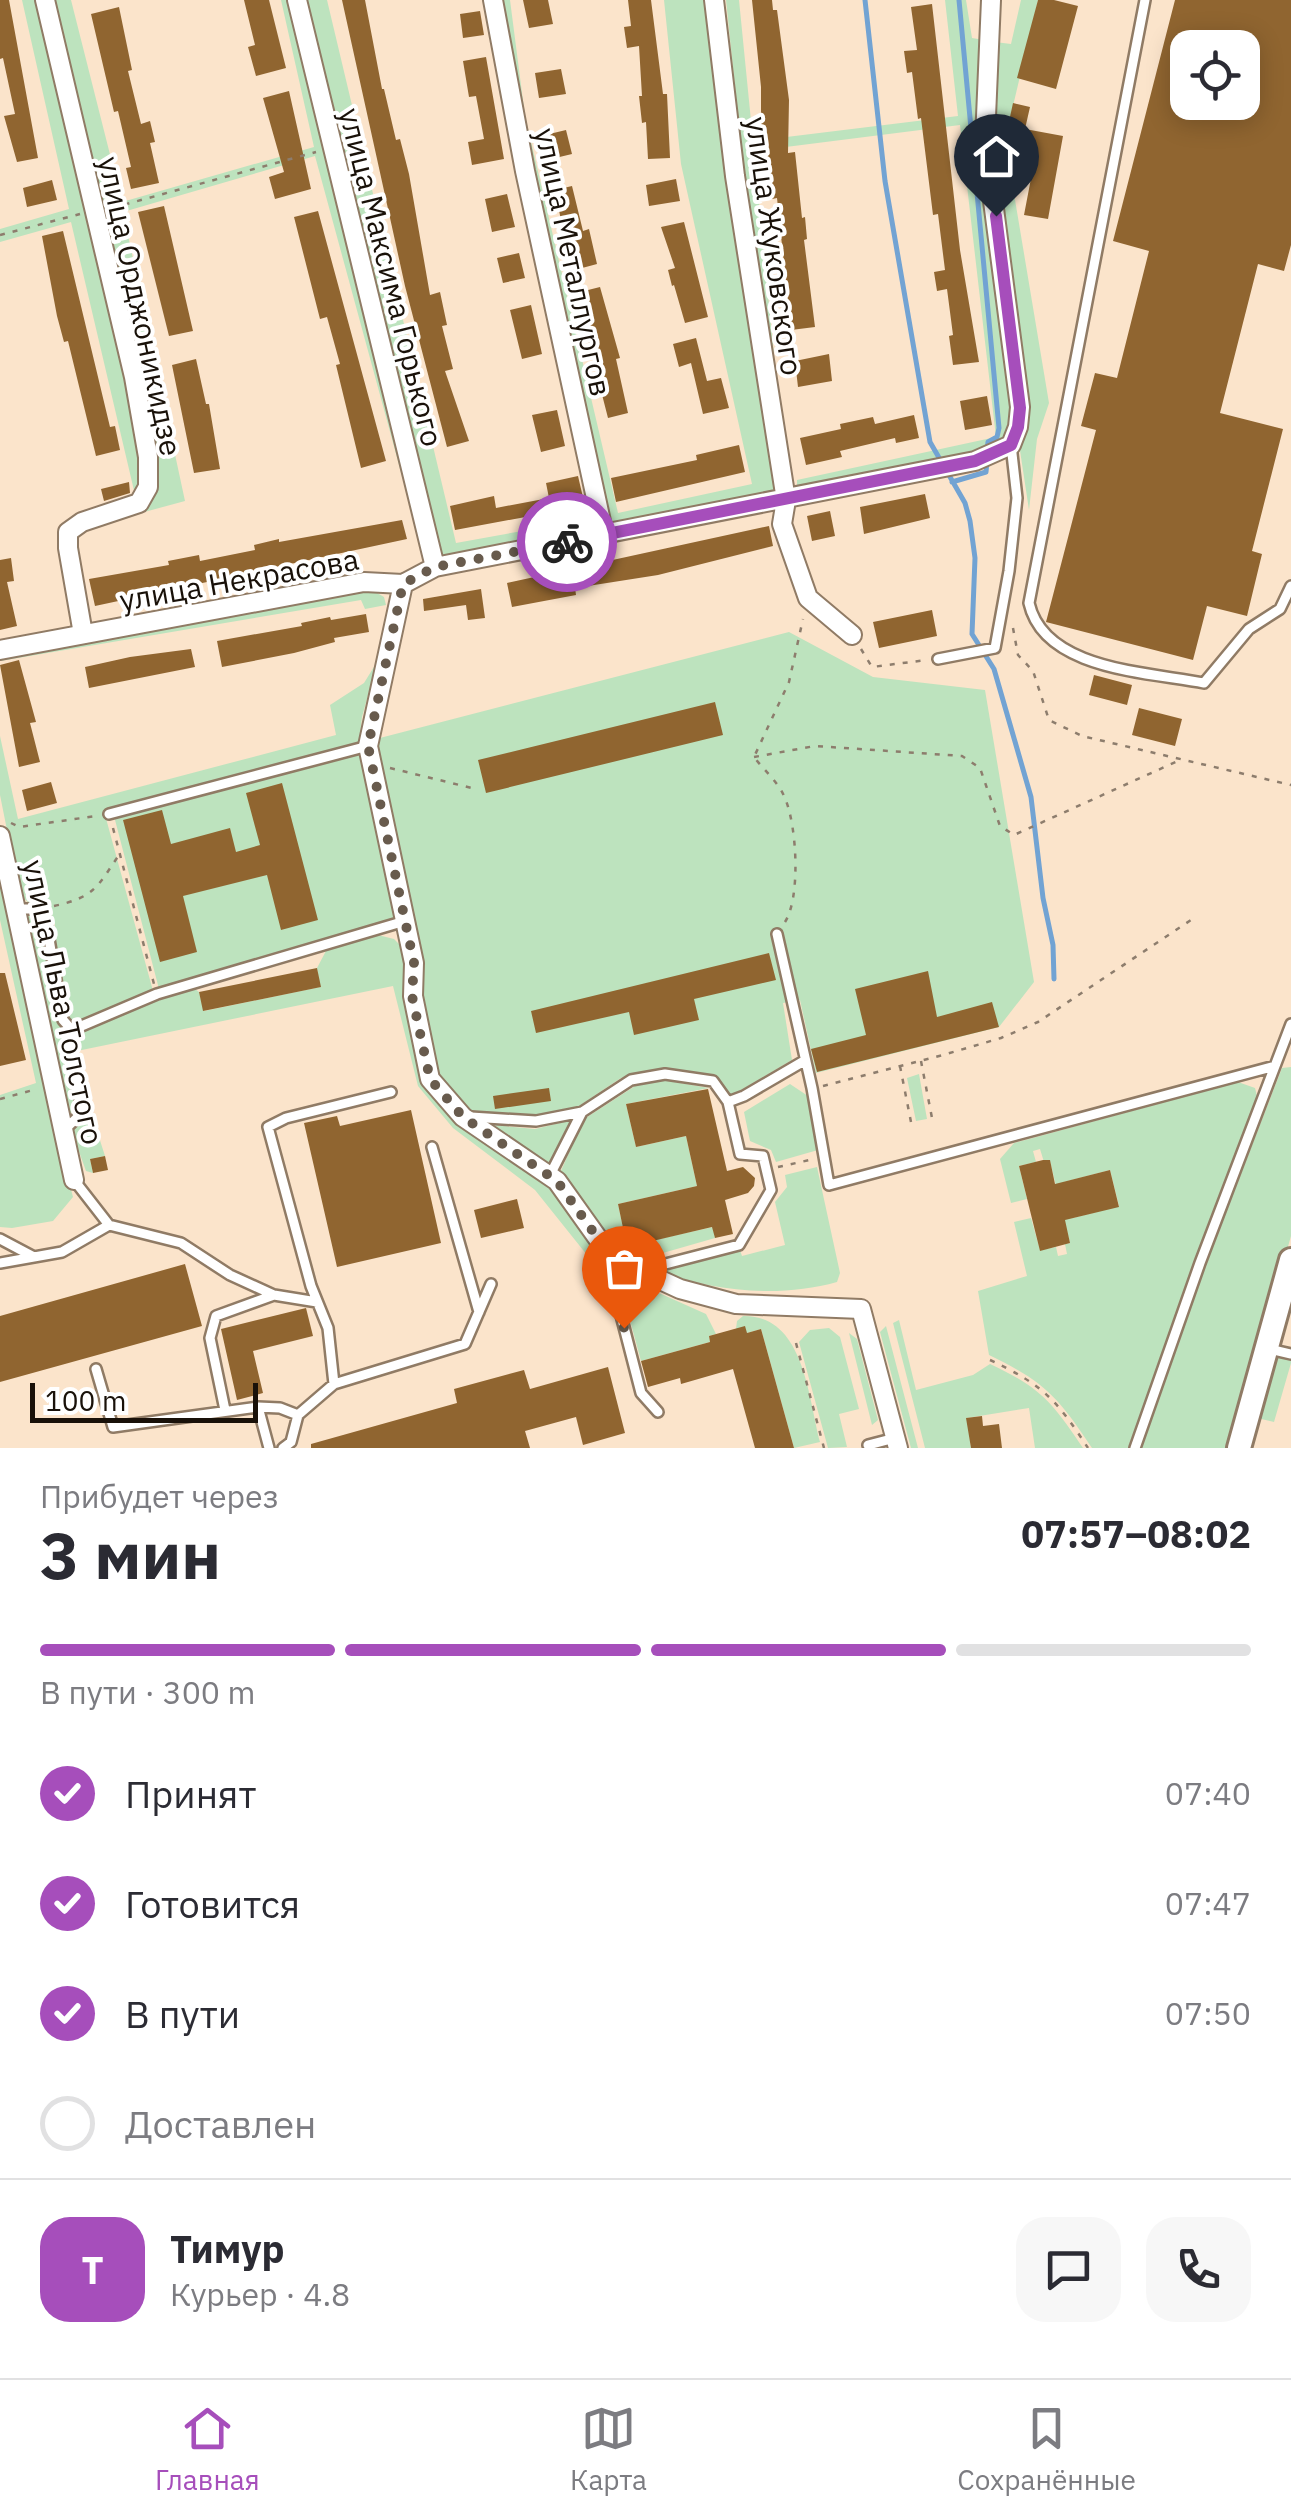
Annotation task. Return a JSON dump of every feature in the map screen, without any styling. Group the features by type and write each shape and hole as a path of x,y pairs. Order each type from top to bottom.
{"street":[{"name":"улица Орджоникидзе","path":"45,0 134,377 148,457 148,487 139,503 82,522 68,532 83,634"},
{"name":"улица Максима Горького","path":"297,0 435,567"},
{"name":"улица Металлургов","path":"494,0 525,171 604,535"},
{"name":"улица Жуковского","path":"714,0 734,176 786,500 782,524 808,598"},
{"path":"991,0 985,140 1020,408 1011,445"},
{"name":"улица Некрасова","path":"0,650 364,582 403,584 435,567 975,461 1011,445"},
{"path":"403,584 368,746 414,963 412,996 430,1079 463,1117 557,1181 617,1260 680,1289 736,1304 861,1309 896,1443"},
{"path":"808,598 852,634"},
{"name":"улица Льва Толстого","path":"0,836 74,1180"},
{"path":"1239,1448 1291,1263"}],"lane":[{"path":"1145,0 1029,603 1034,622 1048,640 1078,658 1204,683 1249,629 1280,609 1291,586"},
{"path":"938,658 995,648 1017,498 1011,445"},
{"path":"109,814 368,746"},
{"path":"15,909 39,909 45,916 63,1020 72,1030"},
{"path":"62,1132 80,1114 81,1103 68,1052 72,1030 157,994 405,922"},
{"path":"777,934 812,1088 829,1185 1275,1066"},
{"path":"1135,1448 1291,1024"},
{"path":"728,1102 804,1061"},
{"path":"463,1117 536,1121 582,1112 631,1080 665,1074 714,1081 728,1102 740,1154 763,1156 771,1190 739,1245 638,1270"},
{"path":"334,1384 328,1328 317,1302 268,1126 391,1092"},
{"path":"549,1176 582,1112"},
{"path":"432,1148 479,1312"},
{"path":"74,1180 109,1225 182,1243 230,1275 274,1295 317,1302"},
{"path":"0,1263 62,1252 109,1225"},
{"path":"0,1239 34,1256"},
{"path":"617,1260 616,1296 640,1393 658,1412"},
{"path":"283,1448 291,1442 298,1415 334,1384 465,1344 491,1284"},
{"path":"225,1410 210,1338 216,1316 274,1295"},
{"path":"1266,1348 1291,1354"},
{"path":"96,1369 113,1427 258,1407 280,1408 298,1415"},
{"path":"258,1407 269,1448"},
{"path":"868,1445 896,1443"}],"path":[{"path":"0,235 70,215 96,213 332,147"},
{"path":"754,757 790,682 808,598"},
{"path":"852,634 872,667 938,658"},
{"path":"368,746 388,768 476,789"},
{"path":"754,757 814,746 962,756 980,768 1000,826 1014,835 1181,759 1291,785"},
{"path":"754,757 785,796 797,857 792,912 777,934"},
{"path":"0,818 19,826 109,814 157,994"},
{"path":"39,909 74,902 95,891 120,854"},
{"path":"812,1088 1000,1038 1038,1022 1192,920"},
{"path":"921,1061 932,1118"},
{"path":"900,1066 911,1122"},
{"path":"0,1099 52,1085"},
{"path":"766,1169 825,1156"},
{"path":"796,1342 824,1448"},
{"path":"990,1360 1045,1391 1088,1448"}],"green space":[{"path":"22,0 40,0 126,373 144,483 136,499 71,222 0,242 0,229 69,209"},
{"path":"51,0 71,0 122,202 314,147 281,0 291,0 423,553 315,156 123,212 185,501 78,530 155,490"},
{"path":"305,0 327,0 456,543 594,518 597,527 439,558"},
{"path":"503,0 510,0 525,116 618,513 752,484 681,164 664,0 705,0 724,169 778,491 610,525 534,175"},
{"path":"726,0 739,0 753,141 958,116 945,0 966,0 972,38 984,40 1014,407 1009,432 991,450 797,489 797,480 996,437 960,125 754,151 779,406 744,176"},
{"path":"1021,0 1038,0 1005,140 1049,403 1037,439 1029,510 1019,444 990,139 995,42 1011,44"},
{"path":"353,590 372,590 384,597 386,605 365,609 361,600 0,661 0,656"},
{"path":"789,632 873,677 985,690 1034,982 999,1027 816,1073 800,1000 783,1003 792,1060 731,1096 716,1075 662,1068 621,1078 579,1106 540,1117 469,1111 450,1094 436,1073 420,997 423,967 376,739"},
{"path":"377,662 359,743 104,811 153,991 82,1021 73,1023 66,1017 52,940 55,924 42,904 29,903 20,895 0,795 0,736 18,819 336,735 330,705 364,683"},
{"path":"359,755 366,762 396,910 391,922 159,989 114,816"},
{"path":"0,867 43,1082 73,1197 53,1221 12,1228 0,1227 0,1095 36,1083 0,920"},
{"path":"32,913 40,916 56,1020 63,1031 63,1056 75,1107 69,1117 25,918"},
{"path":"378,935 394,939 403,948 424,1084 454,1122 552,1190 608,1265 608,1298 599,1270 535,1190 453,1128 418,1086 393,986 72,1052 77,1033 195,989 204,1011 320,987 317,968 327,949"},
{"path":"1291,1067 1291,1236 1231,1448 1141,1448 1205,1266 1282,1068"},
{"path":"919,1074 927,1119 916,1121 907,1078"},
{"path":"663,1080 709,1088 626,1104 636,1147 686,1136 697,1186 618,1204 627,1246 713,1227 715,1238 635,1261 622,1253 560,1173 584,1119 635,1086"},
{"path":"1238,1082 1255,1088 1257,1096 1128,1448 1092,1448 1049,1392 989,1355 978,1291 1027,1276 1014,1222 1031,1218 1040,1250 1056,1247 1058,1256 1067,1254 1065,1244 1070,1243 1063,1216 1073,1218 1119,1206 1110,1170 1064,1182 1057,1190 1050,1161 1044,1162 1040,1149 1033,1151 1036,1162 1019,1166 1027,1199 1011,1203 1000,1159 1014,1143"},
{"path":"790,1084 808,1096 818,1150 776,1162 771,1150 750,1141 744,1112"},
{"path":"88,1103 105,1156 90,1159 93,1173 86,1171 72,1132 81,1122"},
{"path":"572,1120 547,1167 483,1124 535,1129"},
{"path":"817,1167 840,1273 837,1282 793,1290 746,1290 700,1283 657,1270 740,1250 742,1256 785,1245 775,1202 787,1187 785,1175"},
{"path":"630,1280 706,1314 716,1334 709,1336 710,1342 641,1361 624,1298"},
{"path":"743,1316 763,1319 791,1343 800,1361 820,1442 794,1448 761,1329 747,1333 736,1329"},
{"path":"899,1320 916,1390 973,1375 990,1364 1044,1398 1083,1448 1035,1448 1029,1408 967,1418 971,1448 925,1448 893,1323"},
{"path":"886,1326 918,1448 911,1448 880,1332"},
{"path":"829,1328 840,1337 859,1409 839,1414 847,1447 828,1448 799,1342 810,1330"},
{"path":"849,1333 857,1339 878,1420 872,1425"},
{"path":"1280,1357 1291,1363 1274,1422 1257,1418 1273,1359"}],"building":[{"path":"0,0 9,0 38,158 17,162 4,116 15,114 3,58 0,59"},
{"path":"244,0 269,0 286,68 256,76 248,47 255,45"},
{"path":"342,0 365,0 382,89 409,174 430,295 440,292 447,325 442,326 453,369 445,371 469,441 447,447 405,286"},
{"path":"523,0 548,0 553,24 529,28"},
{"path":"628,0 651,0 663,94 667,94 670,158 648,159 646,122 642,123 639,96 639,46 627,48 624,27 631,26"},
{"path":"752,0 772,0 773,10 777,10 789,100 788,153 795,152 815,327 791,330 777,198 772,199 765,134 761,134 761,87"},
{"path":"1038,0 1078,6 1056,89 1017,78"},
{"path":"1175,0 1291,0 1291,245 1284,271 1258,264 1220,413 1283,429 1252,551 1262,554 1247,616 1207,606 1193,660 1046,622 1096,430 1081,426 1095,373 1117,378 1149,251 1113,241"},
{"path":"932,4 960,250 979,362 953,365 947,289 937,291 934,272 945,270 938,214 933,215 921,118 918,119 912,72 907,73 904,51 917,50 911,7"},
{"path":"119,7 132,70 128,71 141,124 150,121 155,142 150,143 159,183 131,189 126,168 131,167 91,14"},
{"path":"480,11 484,35 463,38 460,14"},
{"path":"486,57 504,159 472,165 468,142 484,139 476,96 469,97 463,61"},
{"path":"561,69 566,94 539,98 535,73"},
{"path":"289,91 311,189 275,199 269,177 284,172 263,98"},
{"path":"1013,103 1030,107 1025,129 1063,136 1048,219 1024,215 1037,147 1005,140"},
{"path":"566,130 572,154 547,160 541,136"},
{"path":"676,179 680,201 649,206 646,185"},
{"path":"52,180 57,200 27,207 23,188"},
{"path":"572,186 583,231 589,229 597,264 571,271 555,190"},
{"path":"507,194 515,227 492,232 485,199"},
{"path":"164,206 193,331 169,336 138,212"},
{"path":"318,211 386,461 361,468 336,365 340,364 327,317 320,319 294,217"},
{"path":"684,222 708,317 685,323 668,270 675,268 661,227"},
{"path":"63,231 110,427 115,426 120,450 96,456 68,341 64,342 57,316 42,236"},
{"path":"519,253 525,278 503,283 497,258"},
{"path":"600,287 620,358 616,359 628,413 608,418 576,293"},
{"path":"531,305 542,354 522,359 510,310"},
{"path":"696,338 707,381 721,378 729,408 703,414 691,363 679,367 673,344"},
{"path":"829,354 832,381 798,387 795,361"},
{"path":"196,359 209,404 220,469 194,473 172,365"},
{"path":"987,396 992,425 965,430 960,401"},
{"path":"557,410 565,446 541,452 532,415"},
{"path":"914,415 919,438 896,443 895,438 840,451 842,457 806,465 800,438 873,417 875,424"},
{"path":"739,445 745,472 616,502 611,478 697,460 696,455"},
{"path":"578,476 585,506 455,530 450,506 494,496 496,508 549,498 546,483"},
{"path":"129,482 130,493 104,501 101,489"},
{"path":"925,494 930,518 864,534 860,507"},
{"path":"830,511 835,536 812,541 807,516"},
{"path":"402,520 407,539 95,606 89,579 169,565 168,561 199,555 200,561 255,550 254,545 279,539"},
{"path":"769,526 773,546 658,575 575,588 576,595 512,607 507,583"},
{"path":"11,558 14,581 7,582 17,626 0,630 0,560"},
{"path":"481,589 485,618 468,620 466,605 424,611 423,599"},
{"path":"932,610 937,636 879,648 873,622"},
{"path":"366,614 369,632 334,638 335,642 294,653 222,667 217,641 330,617 331,620"},
{"path":"191,649 195,667 89,688 85,667"},
{"path":"19,660 36,722 30,723 40,762 19,767 0,665"},
{"path":"1094,675 1132,685 1127,705 1089,695"},
{"path":"715,702 723,735 486,793 478,760"},
{"path":"1139,708 1182,719 1175,746 1132,735"},
{"path":"51,782 57,803 27,811 22,790"},
{"path":"282,783 318,920 281,930 267,875 183,896 197,952 160,962 123,820 162,810 171,844 230,828 236,852 260,845 246,793"},
{"path":"769,953 776,980 694,999 699,1020 634,1035 629,1012 536,1033 531,1011"},
{"path":"317,968 321,987 203,1011 199,992"},
{"path":"928,971 937,1017 992,1002 999,1027 817,1072 811,1049 866,1035 855,989"},
{"path":"0,973 5,973 26,1060 0,1066"},
{"path":"549,1088 551,1101 495,1109 493,1096"},
{"path":"708,1089 727,1171 743,1167 755,1178 748,1193 725,1200 733,1234 715,1238 712,1227 627,1247 618,1204 697,1186 686,1136 636,1147 626,1104"},
{"path":"411,1110 441,1243 337,1267 304,1123 337,1116 340,1126"},
{"path":"105,1156 108,1170 93,1173 90,1159"},
{"path":"1050,1160 1055,1184 1110,1170 1119,1207 1065,1220 1070,1243 1040,1251 1019,1166"},
{"path":"517,1199 524,1228 481,1238 474,1210"},
{"path":"185,1264 202,1326 0,1382 0,1316"},
{"path":"306,1308 313,1336 253,1351 263,1393 237,1400 221,1329"},
{"path":"745,1326 747,1333 761,1329 794,1448 755,1448 733,1369 681,1384 680,1378 648,1387 641,1361 710,1342 709,1336"},
{"path":"608,1367 625,1433 583,1445 576,1417 525,1431 530,1448 311,1448 311,1444 457,1403 454,1389 524,1370 530,1389"},
{"path":"982,1416 983,1426 999,1424 1002,1448 971,1448 966,1418"}],"waterway":[{"path":"865,0 885,181 930,442 965,503 970,521 975,558 972,634 994,669 1031,797 1053,945 1054,979"},
{"path":"959,0 999,428 987,450"},
{"path":"952,482 986,472 987,461"}],"way so far":[{"path":"567,542 435,567 403,584 368,746 414,963 412,996 430,1079 463,1117 557,1181 617,1260 616,1296 624,1328"}],"route":[{"path":"567,542 975,461 1011,445 1020,408 996,216"}]}
